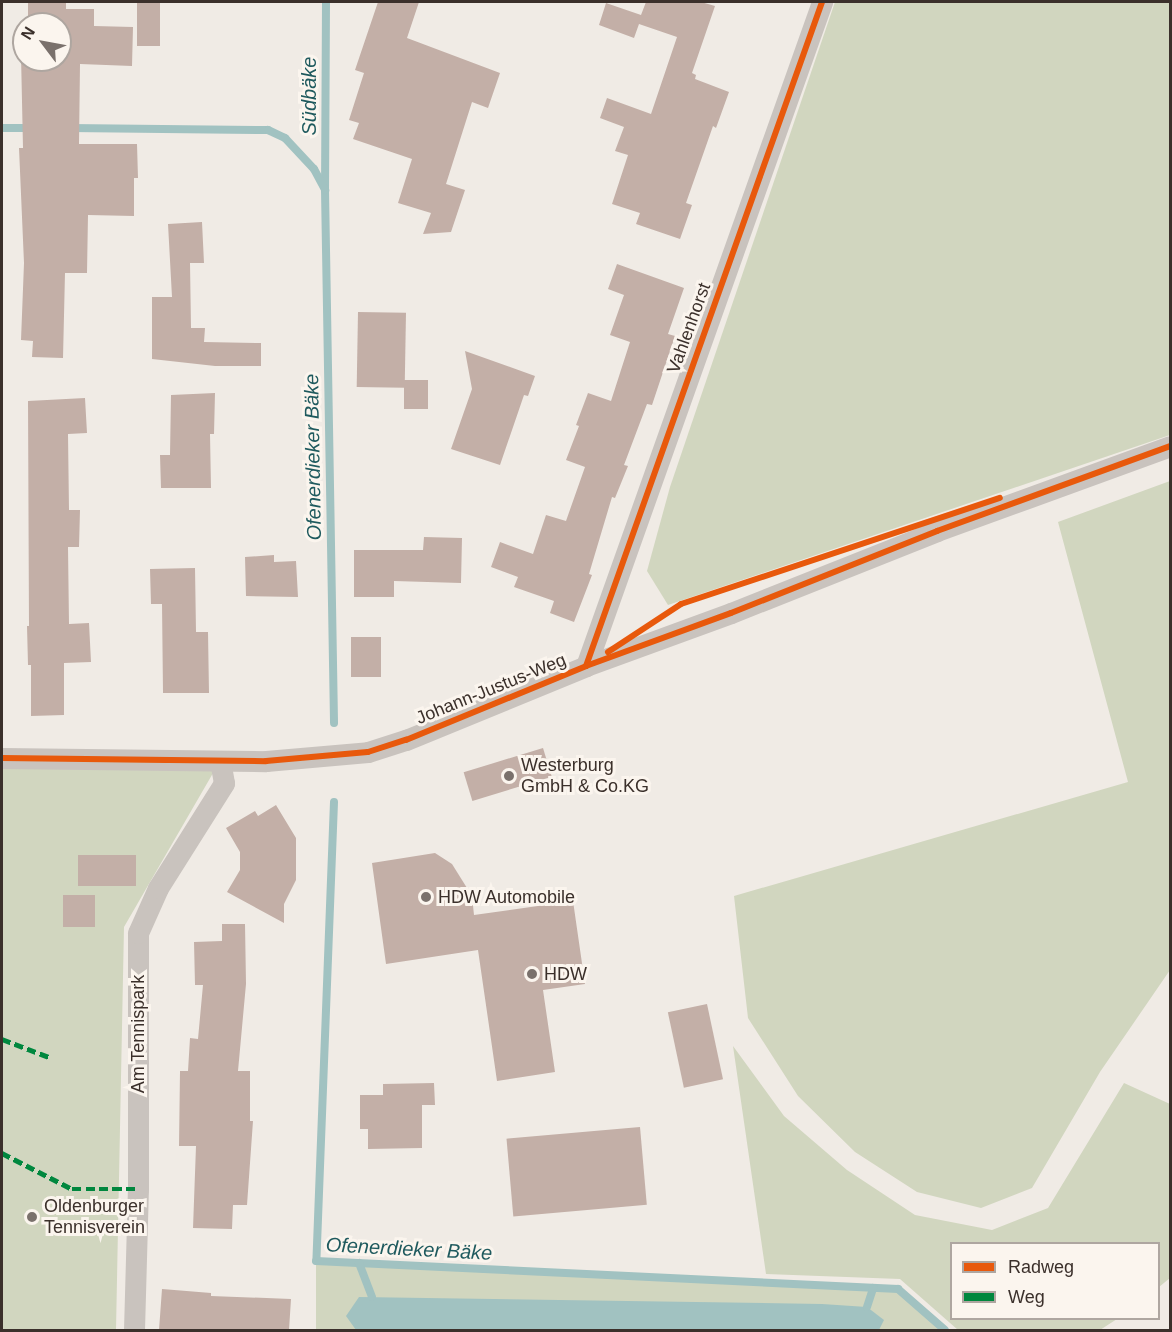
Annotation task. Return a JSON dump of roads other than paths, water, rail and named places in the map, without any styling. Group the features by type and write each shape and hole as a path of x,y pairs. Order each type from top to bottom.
{"street":[{"name":"Vahlenhorst","path":"586,666 822,2"},
{"name":"Johann-Justus-Weg","path":"2,758 267,761 368,752 406,740 586,666 731,613 937,531 1170,446"},
{"name":"Am Tennispark","path":"134,1330 138,1189 138,933 159,888 224,783 220,761"}],"water":[{"path":"359,1297 822,1304 867,1307 884,1320 879,1330 356,1330 346,1316"}],"waterway":[{"name":"Ofenerdieker Bäke","path":"326,2 325,190 334,723"},
{"path":"3,128 32,128"},
{"path":"69,128 268,130 285,138 314,169 325,190"},
{"name":"Ofenerdieker Bäke","path":"334,802 316,1261 898,1289 945,1330"},
{"path":"359,1263 372,1297"},
{"path":"867,1307 873,1288"}],"place":[{"name":"Westerburg GmbH & Co.KG","path":"509,776"},
{"name":"HDW Automobile","path":"426,897"},
{"name":"HDW","path":"532,974"},
{"name":"Oldenburger Tennisverein","path":"32,1217"}],"water label":[{"name":"Südbäke","path":"309,96"}]}
